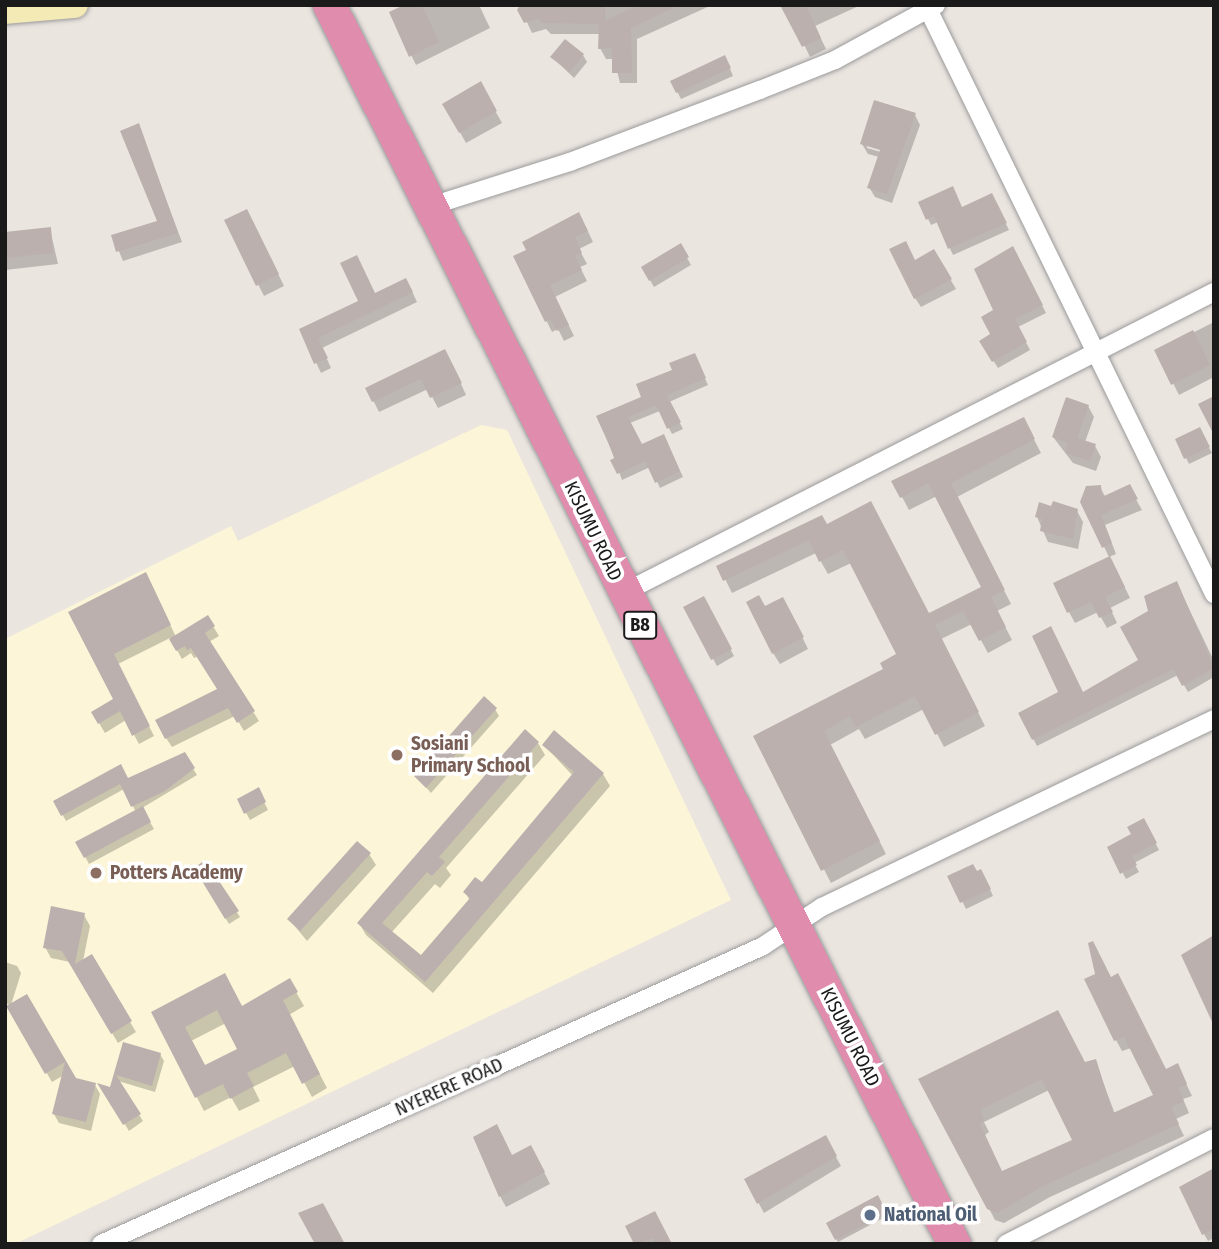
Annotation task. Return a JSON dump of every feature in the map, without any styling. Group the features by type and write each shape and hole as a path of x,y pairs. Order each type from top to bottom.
{"highway":[{"name":"KISUMU ROAD","path":"329,5 623,593 954,1244"}],"street":[{"path":"5,11 75,5"},
{"path":"431,206 570,162 810,70 930,6 1214,594"},
{"path":"623,593 1214,292"},
{"name":"NYERERE ROAD","path":"101,1244 795,928 822,907 1214,719"},
{"path":"1006,1244 1214,1138"}],"shaded area":[{"name":"Sosiani Primary School","path":"481,425 507,430 731,900 15,1244 5,1244 5,639 231,526 238,541"}],"building":[{"path":"404,5 422,5 439,42 409,57 389,12"},
{"path":"520,5 605,5 605,21 638,5 679,5 631,28 632,73 612,73 612,48 598,49 599,24 544,23 538,19 524,23 517,10"},
{"path":"780,5 806,5 821,38 802,47"},
{"path":"565,39 584,54 570,72 550,57"},
{"path":"725,55 731,68 676,93 670,81"},
{"path":"481,81 497,111 459,133 442,104"},
{"path":"874,100 916,113 887,194 867,188 880,150 860,144"},
{"path":"139,123 178,233 116,252 111,235 157,221 120,131"},
{"path":"953,186 962,207 992,193 1007,223 948,249 934,216 926,220 918,202"},
{"path":"247,209 279,274 256,286 224,220"},
{"path":"579,212 588,231 575,237 582,253 575,256 582,270 550,285 569,325 557,331 550,319 545,322 513,256 526,250 522,242"},
{"path":"51,227 53,253 5,258 5,232"},
{"path":"906,241 915,260 934,249 952,279 914,299 889,249"},
{"path":"681,243 689,257 649,281 641,267"},
{"path":"1013,246 1043,305 1015,319 1027,342 992,362 979,341 990,334 981,317 993,310 974,269"},
{"path":"357,255 375,293 406,278 413,292 318,338 328,358 314,364 299,329 358,301 340,263"},
{"path":"1193,330 1210,365 1171,385 1154,350"},
{"path":"445,349 462,383 430,398 421,379 372,402 365,388"},
{"path":"695,353 706,378 667,395 681,422 667,429 656,405 628,417 642,444 664,434 680,471 655,483 645,461 617,474 610,460 615,458 596,416 641,397 636,384 672,370 669,363"},
{"path":"1214,396 1214,435 1198,404"},
{"path":"1066,397 1089,405 1077,438 1096,444 1090,461 1065,453 1068,443 1052,437"},
{"path":"1024,417 1035,439 951,483 1005,590 991,597 1006,627 979,641 963,611 935,625 979,712 935,735 915,696 856,727 850,716 824,731 880,841 821,871 753,736 883,669 880,663 896,654 843,550 819,562 809,540 723,581 716,566 822,515 827,524 871,501 929,613 981,587 928,483 900,498 891,481"},
{"path":"1200,427 1210,447 1184,459 1175,439"},
{"path":"1130,484 1138,499 1101,515 1112,543 1102,548 1080,502 1086,486 1101,485 1102,497"},
{"path":"1053,501 1078,509 1073,539 1040,531 1042,519 1035,517 1039,502 1051,506"},
{"path":"1110,556 1125,587 1105,597 1113,612 1099,618 1091,602 1067,613 1053,583"},
{"path":"146,572 171,625 114,654 150,726 132,736 120,711 98,724 91,712 113,699 68,612"},
{"path":"1177,581 1214,668 1182,686 1173,669 1032,740 1018,713 1058,692 1032,636 1051,626 1083,692 1138,660 1120,627 1148,611 1144,596"},
{"path":"759,595 765,606 783,597 804,637 772,654 746,602"},
{"path":"704,596 732,649 711,660 683,607"},
{"path":"208,615 215,626 205,633 255,711 237,723 228,708 165,739 155,720 217,689 191,648 187,650 185,646 176,651 169,639"},
{"path":"484,696 497,708 426,788 414,776"},
{"path":"525,729 539,742 439,857 445,862 432,876 427,872 382,923 421,955 470,898 463,892 475,877 482,882 574,772 542,745 554,730 604,773 425,982 357,923"},
{"path":"185,752 195,768 165,791 131,807 120,784 61,816 53,801 121,764 128,778"},
{"path":"259,787 266,802 244,814 237,799"},
{"path":"143,806 151,822 84,858 75,842"},
{"path":"1144,818 1157,843 1132,856 1137,865 1120,874 1107,847 1131,834 1127,827"},
{"path":"357,841 371,853 300,931 287,919"},
{"path":"205,860 239,911 225,919 194,868"},
{"path":"973,864 977,871 981,869 991,889 960,903 947,876"},
{"path":"51,906 85,913 75,964 92,954 132,1021 111,1034 62,951 43,948"},
{"path":"1214,935 1214,1026 1181,955"},
{"path":"1093,941 1111,977 1118,973 1166,1069 1178,1063 1187,1084 1178,1088 1184,1101 1171,1107 1179,1124 1043,1186 997,1213 987,1209 918,1079 1058,1010 1085,1062 1096,1059 1113,1113 1153,1095 1124,1037 1114,1041 1084,979 1095,974 1088,943","holes":["1042,1079 1072,1140 1002,1171 980,1124 984,1120 980,1110"]},
{"path":"225,973 242,1006 290,978 298,992 283,1000 320,1074 302,1084 286,1053 247,1073 254,1086 230,1099 223,1084 195,1098 151,1012","holes":["217,1010 237,1049 205,1065 185,1027"]},
{"path":"27,994 76,1078 96,1083 86,1122 52,1114 65,1062 45,1074 6,1006"},
{"path":"123,1042 161,1053 152,1086 116,1075 141,1114 123,1125 97,1083 110,1087"},
{"path":"497,1124 512,1155 531,1145 545,1172 499,1197 473,1137"},
{"path":"826,1135 837,1156 757,1204 744,1179"},
{"path":"1214,1168 1214,1229 1202,1235 1179,1187"},
{"path":"878,1195 887,1213 835,1240 826,1223"},
{"path":"323,1203 345,1244 315,1244 298,1213"},
{"path":"655,1211 672,1244 655,1244 653,1238 634,1244 625,1226"}],"place":[{"name":"Sosiani Primary School","path":"397,755"},
{"name":"Potters Academy","path":"96,873"},
{"name":"National Oil","path":"870,1215"}]}
